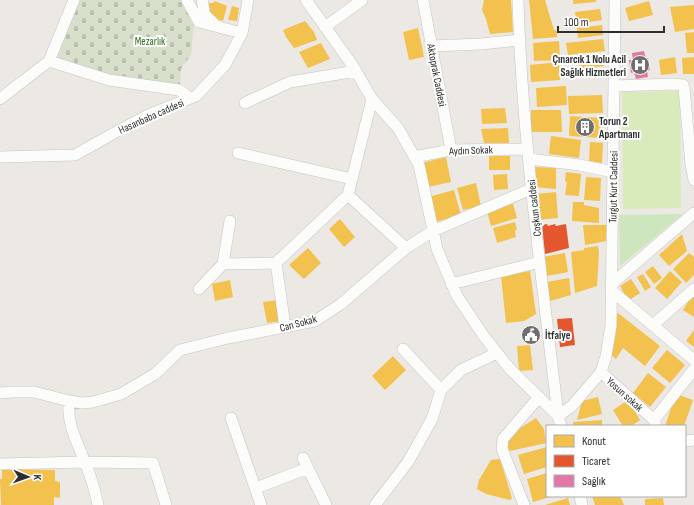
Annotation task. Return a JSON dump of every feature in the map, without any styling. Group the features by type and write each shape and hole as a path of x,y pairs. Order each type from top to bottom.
{"street":[{"path":"0,99 49,61 74,0"},
{"path":"187,0 199,22 242,33"},
{"path":"202,0 204,8 203,12 217,26"},
{"name":"Hasanbaba caddesi","path":"0,158 76,154 150,114 196,96 225,65 242,33 248,0"},
{"path":"306,0 356,71 372,98 398,128 419,165 436,249 457,296 483,335 510,369 539,397 559,421"},
{"path":"325,27 362,0"},
{"name":"Aktoprak Caddesi","path":"423,0 452,150"},
{"name":"Coşkun caddesi","path":"518,0 519,40 531,188 559,421"},
{"name":"Turgut Kurt Caddesi","path":"601,372 606,356 611,326 615,0"},
{"path":"432,46 481,44 519,40"},
{"path":"49,61 109,80 180,90 190,98"},
{"path":"246,103 290,82 356,71"},
{"path":"614,86 683,85 690,120 691,164 694,180"},
{"path":"223,264 276,263 348,195 372,98"},
{"name":"Aydın Sokak","path":"414,157 452,150 528,154 613,172"},
{"path":"238,153 352,179"},
{"name":"Can Sokak","path":"0,393 34,392 69,401 82,403 93,402 121,394 155,374 180,350 228,338 315,321 342,304 406,248 433,231 531,188"},
{"path":"348,195 406,248"},
{"path":"694,213 621,276 612,288 694,360"},
{"path":"198,289 223,264 230,221"},
{"path":"452,284 540,262"},
{"path":"276,263 285,327"},
{"path":"653,325 694,289"},
{"path":"403,349 441,390"},
{"path":"375,505 408,462 432,418 441,390 462,370 497,353"},
{"path":"655,423 694,369"},
{"name":"Yosun sokak","path":"559,421 601,372 655,423"},
{"path":"524,505 502,449 503,439 539,397"},
{"path":"69,401 68,413 70,425 85,462 98,505"},
{"path":"231,418 261,505"},
{"path":"0,464 85,462 153,463 166,505"},
{"path":"256,488 306,463 326,505"}],"green space":[{"name":"Mezarlık","path":"78,0 182,0 194,24 191,55 181,69 180,85 109,80 57,59"},
{"path":"680,91 681,208 623,209 622,92"},
{"path":"683,214 620,266 619,215"}],"building: Konut":[{"path":"484,0 511,0 513,32 490,34 482,10"},
{"path":"529,0 545,0 554,30 557,31 557,37 533,39"},
{"path":"573,0 596,0 596,2 573,4"},
{"path":"215,1 227,6 223,21 215,19 216,17 204,13 209,3 213,3"},
{"path":"649,1 653,15 629,21 625,8"},
{"path":"694,5 694,29 675,32 670,7"},
{"path":"232,6 239,8 237,21 228,20"},
{"path":"600,9 602,20 577,24 575,12"},
{"path":"305,21 314,32 317,40 294,48 283,30"},
{"path":"602,25 603,35 578,38 577,28"},
{"path":"418,28 424,57 409,60 403,32"},
{"path":"694,32 694,53 687,53 685,33"},
{"path":"603,39 605,51 568,55 566,43"},
{"path":"559,41 560,60 534,61 533,43"},
{"path":"321,43 330,59 308,68 299,52"},
{"path":"603,55 604,66 580,69 579,58"},
{"path":"675,57 677,73 661,75 659,60"},
{"path":"694,57 694,74 683,74 682,58"},
{"path":"559,62 560,80 531,82 530,65"},
{"path":"566,86 567,105 537,107 536,88"},
{"path":"602,95 603,113 569,114 568,96"},
{"path":"505,108 507,123 482,124 481,109"},
{"path":"531,110 561,110 562,132 531,132"},
{"name":"Torun 2 Apartmanı","path":"570,116 601,118 600,138 569,136"},
{"path":"508,128 509,143 484,143 481,129"},
{"path":"551,136 581,140 579,158 549,154"},
{"path":"590,142 603,143 602,163 589,161"},
{"path":"489,156 510,156 510,170 489,170"},
{"path":"446,157 451,182 428,187 422,163"},
{"path":"534,167 556,168 556,189 535,187"},
{"path":"566,172 581,174 579,196 565,195 567,182 565,181"},
{"path":"507,174 508,189 494,190 493,175"},
{"path":"586,177 601,178 600,201 584,200"},
{"path":"476,183 481,206 463,210 457,188"},
{"path":"454,190 461,215 435,222 428,197"},
{"path":"556,192 558,218 538,220 535,194"},
{"path":"573,202 584,202 584,205 599,208 599,223 572,221"},
{"path":"513,204 517,218 491,226 487,211"},
{"path":"340,219 355,237 344,247 329,229"},
{"path":"515,222 517,230 515,230 516,237 497,243 493,228"},
{"path":"583,225 606,225 607,241 585,245"},
{"path":"682,234 687,251 669,266 659,255"},
{"path":"598,246 597,286 575,293 571,252"},
{"path":"308,248 321,263 304,279 289,265"},
{"path":"565,253 568,272 547,276 543,257"},
{"path":"689,253 694,257 694,275 686,283 673,269"},
{"path":"653,266 662,278 654,284 645,272"},
{"path":"530,271 536,314 524,321 506,323 501,276"},
{"path":"670,271 682,282 667,299 655,288"},
{"path":"643,274 651,287 645,291 637,277"},
{"path":"569,278 571,295 550,301 547,282"},
{"path":"631,279 640,293 628,301 620,286"},
{"path":"230,280 233,297 215,301 212,284"},
{"path":"692,296 694,297 694,317 683,310"},
{"path":"278,300 281,321 267,323 263,302"},
{"path":"618,313 660,346 645,366 623,348 616,359 611,355 613,322"},
{"path":"694,330 694,347 686,341"},
{"path":"530,345 533,370 519,371 517,346"},
{"path":"667,350 685,365 670,383 652,368"},
{"path":"393,356 406,370 385,390 372,376"},
{"path":"648,373 666,387 650,407 633,393"},
{"path":"676,394 693,400 684,425 665,425"},
{"path":"598,397 602,414 577,420 582,401"},
{"path":"628,400 640,420 632,425 622,425 613,410"},
{"path":"536,418 544,429 546,443 510,451 503,439"},
{"path":"602,420 602,425 573,425 573,422"},
{"path":"546,447 546,467 524,474 518,455"},
{"path":"500,459 512,498 510,500 486,494 477,489 479,480 491,460"},
{"path":"2,469 55,470 55,481 60,482 60,498 54,497 54,505 1,505 0,479 2,479"},
{"path":"546,473 546,497 550,497 533,502 527,479"},
{"path":"592,497 620,497 624,505 595,505"},
{"path":"568,498 570,505 545,505"},
{"path":"663,498 664,505 645,505 645,499"}],"building: Ticaret":[{"path":"547,224 548,226 555,224 556,226 566,224 569,248 545,254 542,225"},
{"path":"572,318 575,345 560,347 557,319"}],"building: Sağlık":[{"name":"Çınarcık 1 Nolu Acil Sağlık Hizmetleri","path":"644,51 646,59 648,58 650,70 647,71 648,77 636,79 634,72 631,73 629,60 633,60 632,53"}],"place":[{"name":"Çınarcık 1 Nolu Acil Sağlık Hizmetleri","path":"640,65"},
{"name":"Torun 2 Apartmanı","path":"585,127"},
{"name":"İtfaiye","path":"531,335"}]}
